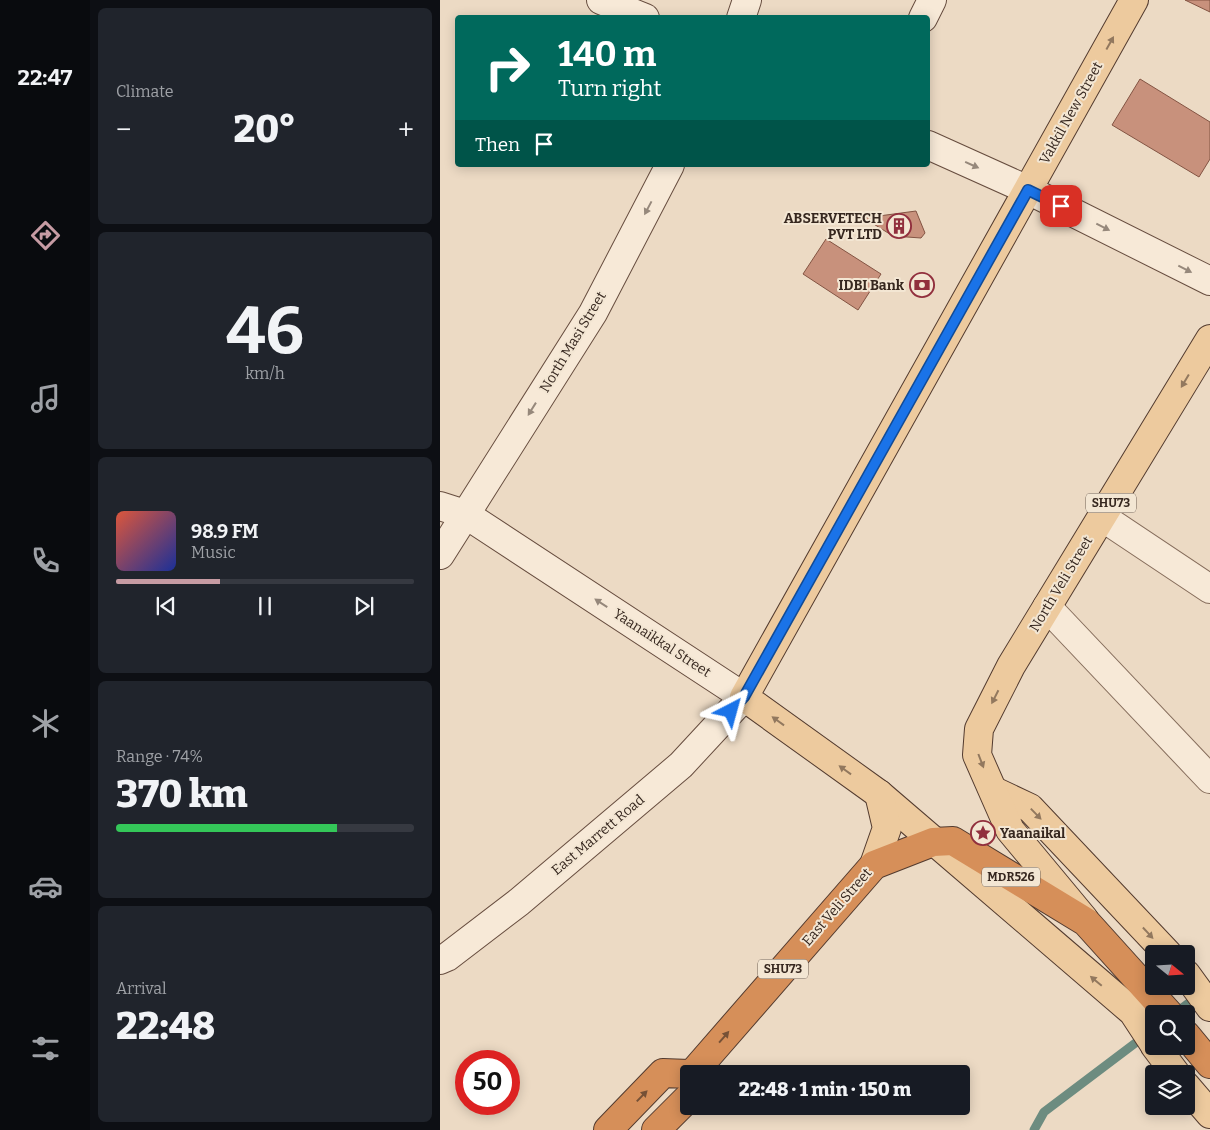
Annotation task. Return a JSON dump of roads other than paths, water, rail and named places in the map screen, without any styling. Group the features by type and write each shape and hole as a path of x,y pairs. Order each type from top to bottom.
{"highway":[{"name":"MDR526","path":"874,865 933,842 953,841 1086,922 1162,1005"},
{"name":"East Veli Street","path":"698,1065 874,865"},
{"path":"1195,1046 1210,1064"},
{"path":"608,1130 664,1073 680,1074"},
{"path":"656,1130 680,1106"}],"main road":[{"path":"600,0 638,15"},
{"path":"742,15 747,0"},
{"path":"924,15 932,0"},
{"name":"Vakkil New Street","path":"744,697 1134,0"},
{"path":"930,146 1028,190 1210,281"},
{"name":"North Masi Street","path":"440,555 453,510 593,313 669,167"},
{"name":"North Veli Street","path":"979,728 1011,666 1210,339"},
{"name":"Yaanaikkal Street","path":"453,510 744,697 879,794 1133,1012 1162,1056"},
{"path":"1102,517 1210,589"},
{"path":"1047,607 1210,779"},
{"name":"East Marrett Road","path":"440,960 447,957 519,902 681,765 744,697"},
{"name":"MDR526","path":"979,728 977,755 1010,830 1086,922"},
{"path":"994,791 1030,808 1159,945"},
{"name":"East Veli Street","path":"874,865 887,828 879,794"},
{"path":"1195,986 1210,1007"},
{"path":"1195,1096 1210,1114"}],"waterway":[{"path":"1186,1005 1198,996"},
{"path":"1034,1130 1044,1112 1145,1036"}],"place":[{"name":"ABSERVETECH PVT LTD","path":"899,226"},
{"name":"IDBI Bank","path":"922,285"},
{"name":"Yaanaikal","path":"983,833"}]}
